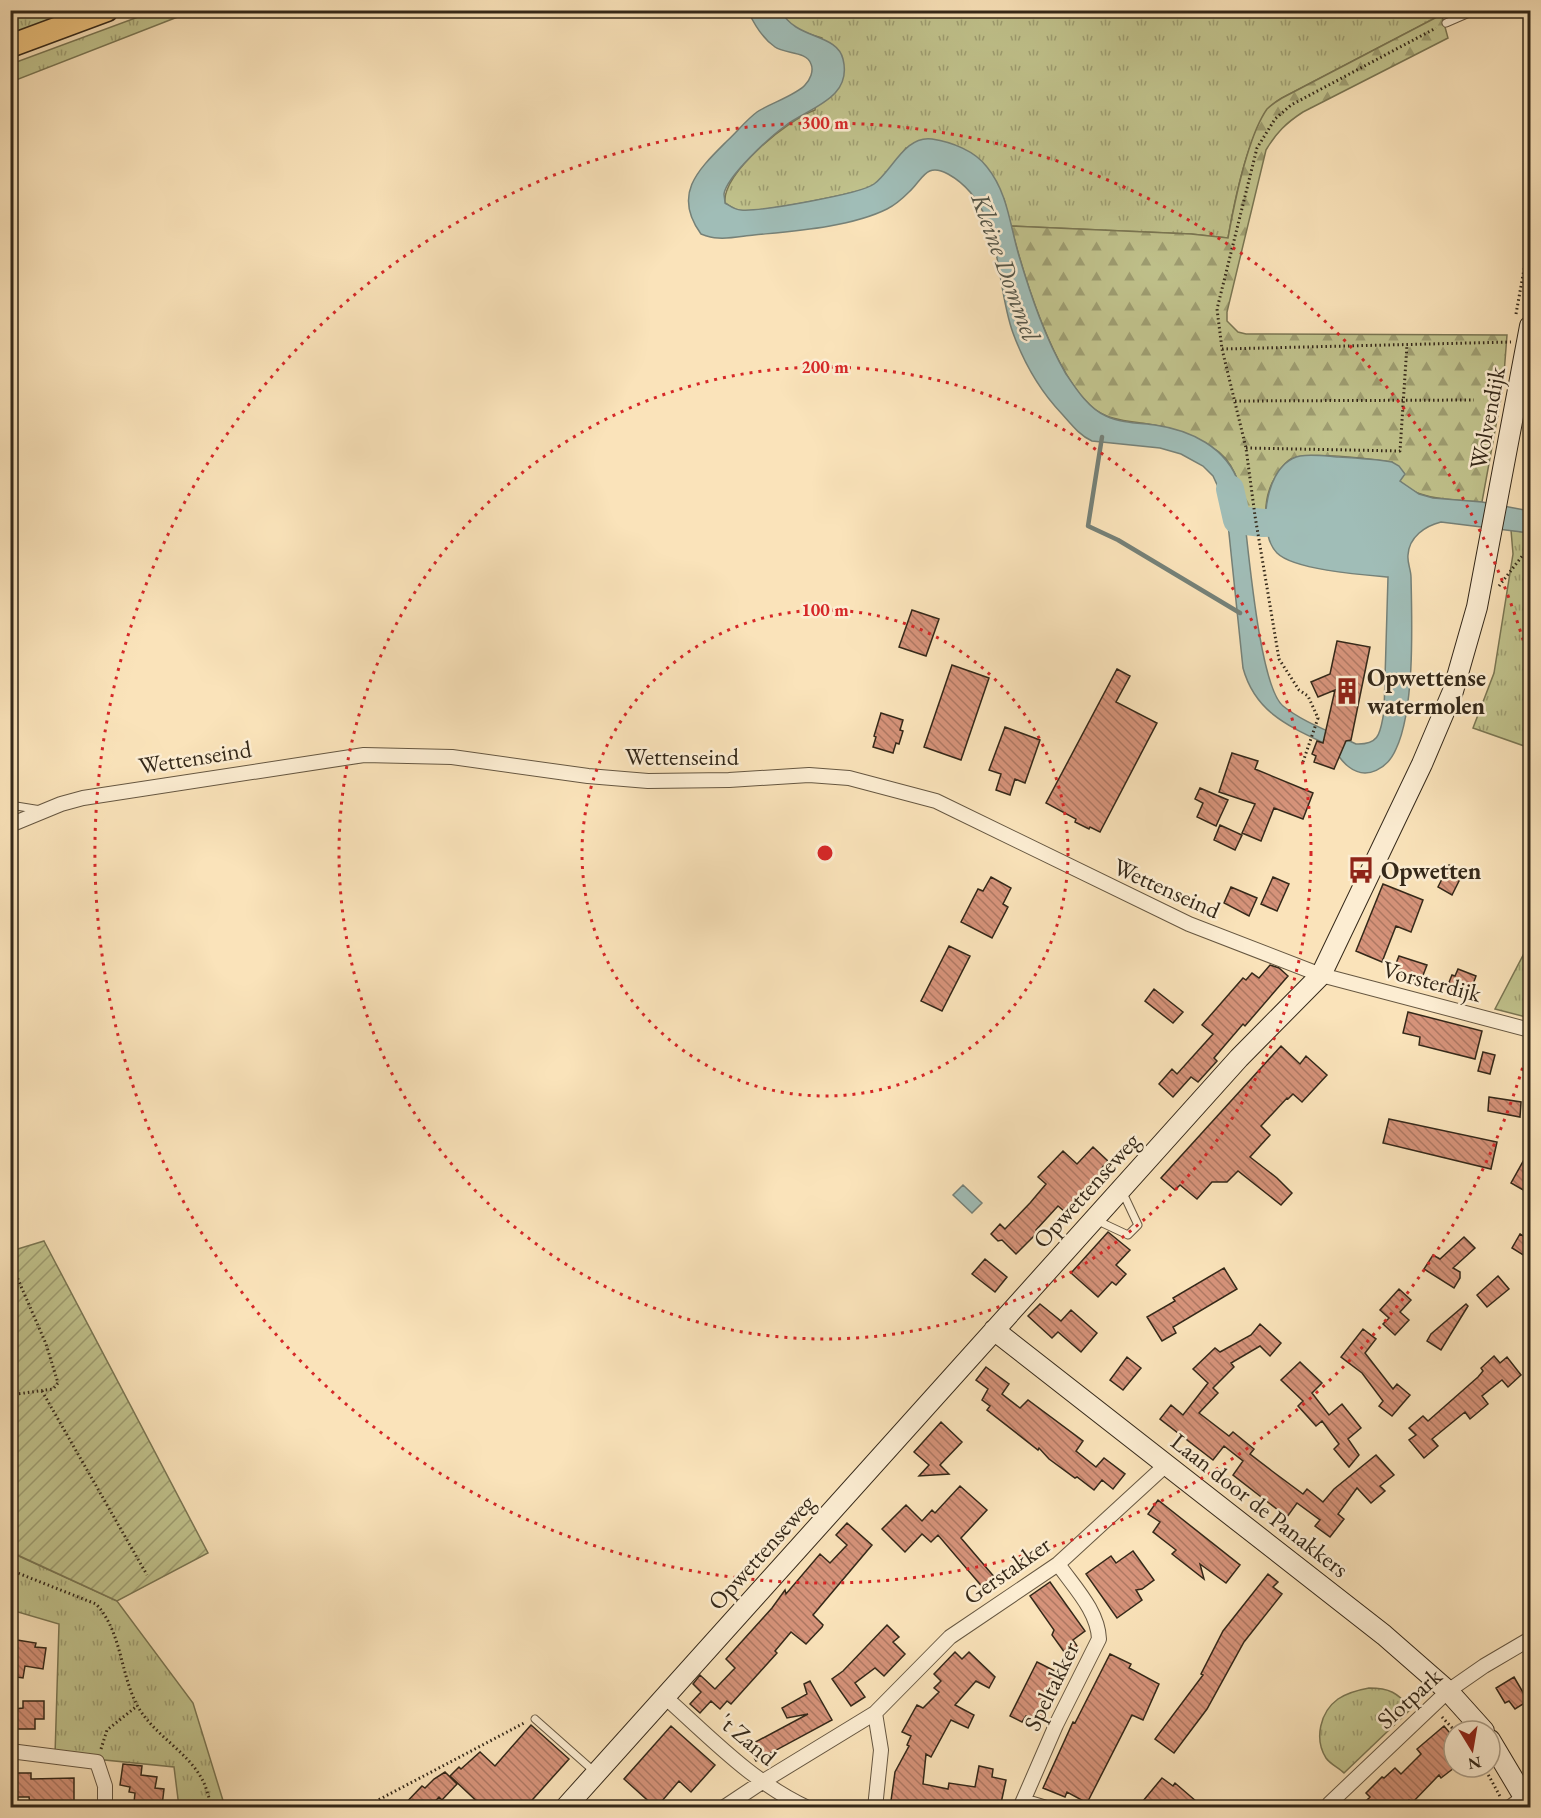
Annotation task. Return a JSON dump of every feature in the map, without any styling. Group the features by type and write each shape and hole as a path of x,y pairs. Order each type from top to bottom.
{"main road":[{"path":"10,46 107,10"}],"street":[{"name":"Wolvendijk","path":"1495,518 1529,337"},
{"name":"Opwettenseweg","path":"566,1808 1239,1058 1321,975 1422,764 1453,692 1477,607 1495,518"},
{"name":"Wettenseind","path":"10,825 44,810 83,798 364,755 452,757 588,776 648,781 729,780 808,775 849,778 936,801 1189,924 1321,975"},
{"name":"Vorsterdijk","path":"1321,975 1530,1030"},
{"name":"Laan door de Panakkers","path":"994,1330 1384,1635 1448,1691 1473,1719"},
{"name":"Gerstakker","path":"723,1808 875,1713 950,1636 1059,1564 1167,1464"},
{"name":"Speltakker","path":"1022,1804 1056,1725 1099,1639 1094,1617 1059,1564"},
{"name":"Slotpark","path":"1330,1806 1448,1691 1484,1666 1530,1639"},
{"name":"'t Zand","path":"665,1697 762,1782 790,1800 808,1808"},
{"path":"875,1713 880,1750 875,1808"},
{"path":"10,1751 97,1762 105,1786 105,1808"},
{"path":"1502,1767 1518,1804"},
{"path":"1022,1804 1046,1808"}],"lane":[{"path":"1446,23 1476,10"},
{"path":"10,805 44,810"},
{"path":"1094,1219 1128,1235 1138,1225 1121,1189"},
{"path":"535,1719 597,1773"}],"path":[{"path":"1303,762 1318,718 1308,696 1299,690 1279,659 1246,448 1222,349 1217,309 1257,148 1275,119 1291,105 1446,23"},
{"path":"1222,349 1433,344 1529,337"},
{"path":"1246,448 1400,451 1407,345"},
{"path":"1234,401 1474,400"},
{"path":"1496,591 1522,555 1530,552"},
{"path":"10,1395 53,1389 58,1383 46,1344 17,1278"},
{"path":"42,1391 147,1575"},
{"path":"10,1570 96,1605 105,1614 113,1629 137,1706 160,1734 185,1757 203,1781 212,1808"},
{"path":"97,1762 107,1730 137,1706"},
{"path":"1432,1706 1444,1719"},
{"path":"363,1808 527,1721 535,1719"},
{"path":"1495,1779 1518,1804"}],"green space":[{"path":"11,10 81,11 11,36"},
{"path":"157,10 193,11 11,82 11,64"},
{"path":"781,11 1441,11 1442,16 1282,98 1271,106 1260,122 1248,154 1228,238 1191,234 1011,226 1004,199 906,148 882,178 872,186 829,198 767,209 741,211 735,209 725,203 727,191 745,163 774,135 815,110 822,38 798,29 788,22"},
{"path":"1442,16 1448,38 1303,112 1286,124 1274,138 1266,150 1227,312 1227,321 1238,332 1246,334 1507,335 1503,387 1482,502 1450,500 1415,492 1399,480 1392,462 1339,456 1297,457 1284,465 1270,489 1266,508 1268,533 1247,532 1237,479 1227,460 1219,452 1172,429 1119,420 1105,415 1092,407 1078,392 1065,372 1042,323 1011,226 1191,234 1228,238 1248,153 1267,109 1282,98"},
{"path":"1511,530 1530,533 1530,748 1473,728 1494,673 1513,554"},
{"path":"1530,942 1530,1018 1495,1009"},
{"path":"44,1241 208,1553 117,1601 11,1552 11,1251"},
{"path":"10,1552 117,1601 193,1703 225,1807 179,1807 174,1767 55,1755 59,1624 11,1610"},
{"path":"1369,1688 1393,1692 1412,1708 1344,1773 1326,1758 1322,1751 1320,1734 1323,1718 1338,1699"}],"water":[{"path":"748,11 781,11 796,27 833,45 843,59 844,73 835,93 778,131 741,167 727,186 724,194 725,203 739,210 751,210 809,202 850,193 874,184 907,148 922,139 947,142 970,152 982,161 1000,188 1024,271 1045,331 1058,360 1083,398 1094,409 1112,418 1168,427 1194,436 1216,450 1233,471 1241,495 1256,612 1267,672 1275,693 1283,706 1291,712 1356,744 1370,742 1378,736 1384,712 1388,577 1313,568 1286,559 1277,553 1267,533 1266,510 1275,477 1285,464 1300,456 1309,455 1392,462 1399,466 1405,474 1400,481 1419,494 1433,498 1482,502 1530,511 1530,533 1441,522 1424,529 1411,543 1408,558 1411,577 1412,641 1409,689 1402,732 1388,762 1370,772 1356,771 1329,746 1275,716 1256,696 1243,668 1228,524 1219,489 1213,476 1203,466 1181,454 1160,448 1092,441 1083,436 1054,405 1033,376 1017,344 1007,313 988,224 979,205 966,188 948,174 935,170 930,171 893,206 857,220 822,227 732,238 714,238 701,234 689,207 692,183 698,173 753,115 801,88 808,81 812,72 811,64 805,57 779,49 766,39"},
{"path":"963,1185 982,1203 972,1213 953,1195"}],"building":[{"path":"912,610 939,619 926,656 899,647"},
{"name":"Opwettense watermolen","path":"1337,641 1370,647 1351,740 1346,741 1334,769 1314,762 1316,756 1312,754 1317,741 1323,743 1335,690 1318,697 1311,682 1330,674"},
{"path":"952,665 989,678 961,760 924,747"},
{"path":"1117,669 1130,676 1116,702 1157,723 1100,832 1075,822 1076,819 1046,803"},
{"path":"881,713 903,720 900,730 903,731 893,753 873,747"},
{"path":"1005,727 1040,740 1025,783 1015,779 1010,795 996,790 1001,774 989,770"},
{"path":"1232,753 1258,761 1255,769 1313,793 1303,819 1274,808 1261,841 1242,833 1255,804 1219,792"},
{"path":"1200,788 1228,800 1216,826 1197,817 1203,803 1195,799"},
{"path":"1220,825 1242,835 1235,850 1214,840"},
{"path":"1449,865 1463,873 1452,895 1438,887"},
{"path":"991,877 1011,888 1003,904 1008,907 992,938 961,922 978,889 983,891"},
{"path":"1273,877 1289,884 1277,911 1261,904"},
{"path":"1383,884 1423,900 1411,932 1396,926 1382,962 1356,951"},
{"path":"1231,887 1257,898 1249,916 1224,903"},
{"path":"949,946 970,956 942,1011 921,1001"},
{"path":"1399,956 1427,965 1420,983 1393,971"},
{"path":"1270,965 1279,968 1288,976 1214,1058 1217,1061 1198,1082 1191,1077 1173,1097 1159,1084 1172,1069 1177,1074 1213,1034 1202,1025 1243,978 1246,980 1252,973 1259,978"},
{"path":"1458,969 1476,976 1467,1001 1445,992 1452,975 1455,976"},
{"path":"1154,989 1183,1012 1173,1023 1145,1001"},
{"path":"1408,1012 1482,1031 1475,1059 1419,1045 1420,1037 1403,1033"},
{"path":"1281,1046 1300,1064 1306,1056 1327,1075 1302,1102 1293,1094 1287,1098 1261,1126 1270,1135 1250,1157 1292,1193 1281,1205 1238,1171 1227,1182 1212,1182 1197,1199 1180,1185 1175,1190 1161,1178"},
{"path":"1483,1052 1495,1055 1490,1074 1478,1071"},
{"path":"1489,1097 1521,1102 1520,1117 1488,1111"},
{"path":"1389,1119 1497,1142 1491,1169 1383,1143"},
{"path":"1093,1147 1108,1161 1100,1170 1102,1171 1064,1211 1058,1206 1036,1230 1038,1232 1016,1254 1002,1240 998,1241 991,1234 1000,1224 1005,1229 1030,1203 1046,1184 1038,1177 1063,1151 1077,1164"},
{"path":"1530,1149 1530,1194 1511,1183"},
{"path":"1108,1232 1130,1250 1116,1265 1126,1274 1116,1285 1112,1282 1098,1297 1071,1273"},
{"path":"1520,1234 1530,1240 1530,1259 1512,1248"},
{"path":"1464,1237 1475,1248 1453,1268 1460,1272 1460,1278 1454,1288 1424,1269 1433,1255 1440,1259"},
{"path":"985,1259 1007,1277 995,1292 972,1274"},
{"path":"1224,1268 1237,1289 1173,1327 1176,1333 1162,1341 1147,1317 1175,1301 1173,1298"},
{"path":"1498,1276 1509,1289 1487,1307 1477,1295"},
{"path":"1399,1289 1411,1300 1400,1312 1409,1320 1395,1335 1383,1324 1389,1318 1380,1310"},
{"path":"1040,1304 1061,1321 1071,1310 1097,1333 1081,1352 1058,1332 1052,1338 1028,1316"},
{"path":"1466,1304 1468,1306 1441,1350 1427,1341 1431,1334"},
{"path":"1260,1324 1281,1343 1270,1356 1260,1346 1231,1363 1234,1367 1213,1388 1218,1393 1199,1413 1229,1436 1233,1432 1254,1449 1250,1454 1303,1494 1307,1489 1323,1502 1334,1489 1376,1455 1394,1475 1380,1486 1385,1491 1371,1503 1357,1488 1338,1514 1344,1519 1330,1537 1315,1526 1320,1520 1297,1503 1287,1517 1233,1475 1243,1461 1224,1446 1213,1460 1160,1419 1171,1405 1183,1415 1208,1383 1193,1369 1215,1348 1220,1352 1251,1335"},
{"path":"1363,1329 1376,1339 1365,1353 1393,1389 1397,1384 1410,1395 1392,1416 1379,1406 1383,1401 1362,1373 1341,1357"},
{"path":"1494,1356 1500,1363 1507,1357 1521,1375 1508,1387 1502,1380 1482,1396 1488,1404 1470,1419 1465,1412 1432,1439 1438,1446 1424,1458 1409,1440 1416,1435 1409,1428 1423,1416 1428,1421 1478,1377 1483,1371 1481,1368"},
{"path":"1127,1357 1141,1368 1123,1390 1110,1380"},
{"path":"1300,1362 1322,1383 1312,1393 1329,1415 1342,1404 1361,1428 1348,1439 1359,1455 1349,1467 1334,1449 1339,1444 1322,1421 1316,1426 1298,1406 1303,1401 1281,1380"},
{"path":"986,1367 1009,1384 1002,1394 1020,1408 1028,1400 1083,1441 1076,1451 1096,1467 1104,1458 1125,1474 1113,1489 1102,1480 1094,1490 1049,1459 1039,1448 1038,1450 987,1410 990,1406 982,1400 988,1389 976,1380"},
{"path":"941,1422 962,1442 940,1465 949,1474 919,1476 929,1465 914,1452"},
{"path":"960,1486 987,1510 961,1538 996,1579 984,1589 938,1535 931,1542 922,1534 905,1552 882,1529 906,1505 922,1521 932,1510 935,1513"},
{"path":"1158,1500 1240,1565 1226,1583 1200,1564 1204,1579 1172,1554 1176,1550 1153,1532 1160,1522 1148,1514"},
{"path":"847,1523 872,1545 813,1615 823,1625 822,1627 806,1644 791,1632 775,1651 777,1653 731,1704 727,1701 720,1709 711,1701 700,1713 690,1704 701,1692 693,1684 700,1675 715,1689 735,1668 726,1659 772,1608 785,1590 786,1594 820,1554 830,1563 847,1545 836,1535"},
{"path":"1133,1551 1154,1580 1142,1589 1136,1590 1142,1600 1117,1618 1086,1574 1111,1556 1116,1563"},
{"path":"1268,1574 1278,1582 1273,1587 1282,1594 1244,1642 1207,1709 1174,1753 1155,1739 1203,1675 1201,1674 1223,1631"},
{"path":"1050,1582 1085,1631 1073,1640 1077,1646 1070,1660 1052,1635 1054,1630 1030,1596"},
{"path":"887,1625 899,1637 893,1642 905,1654 884,1676 875,1668 855,1683 865,1697 851,1706 832,1679 843,1671"},
{"path":"17,1640 36,1643 35,1647 46,1648 43,1669 25,1666 23,1678 10,1676 10,1659 14,1660"},
{"path":"955,1652 962,1659 969,1652 995,1677 989,1688 976,1681 955,1705 974,1715 968,1728 951,1720 931,1757 926,1754 923,1784 948,1789 949,1783 975,1787 979,1766 993,1769 992,1777 1006,1780 1000,1808 890,1808 895,1772 909,1746 907,1745 911,1736 902,1732 917,1705 923,1708 939,1692 934,1688 941,1681 934,1674"},
{"path":"1110,1654 1131,1664 1129,1668 1159,1684 1143,1720 1132,1715 1087,1803 1067,1792 1065,1797 1043,1788 1073,1722 1075,1723"},
{"path":"1037,1662 1063,1675 1039,1722 1026,1716 1022,1722 1010,1716"},
{"path":"1514,1677 1528,1701 1515,1709 1509,1701 1505,1703 1496,1688"},
{"path":"810,1681 832,1720 756,1761 748,1746 808,1714 787,1718 782,1708 807,1694 804,1684"},
{"path":"23,1701 44,1701 44,1719 35,1719 35,1729 14,1729 14,1709 23,1708"},
{"path":"531,1725 569,1759 525,1808 484,1808 450,1776 480,1752 495,1766"},
{"path":"671,1726 715,1765 691,1792 679,1781 656,1808 624,1779"},
{"path":"1442,1728 1442,1777 1439,1775 1412,1803 1409,1800 1401,1808 1359,1808 1370,1797 1366,1793 1382,1777 1384,1778 1395,1768 1401,1774 1421,1754 1417,1749"},
{"path":"123,1764 142,1766 141,1775 157,1777 155,1788 164,1789 162,1806 134,1802 135,1793 129,1792 130,1787 120,1785"},
{"path":"445,1772 457,1784 442,1800 439,1797 429,1808 401,1808 422,1786 425,1788"},
{"path":"13,1773 31,1773 31,1779 74,1778 74,1806 30,1804 29,1797 14,1797"},
{"path":"1162,1778 1173,1786 1175,1783 1204,1808 1150,1808 1143,1801"}],"waterway":[{"path":"1102,437 1088,526 1118,540 1240,613"},
{"name":"Kleine Dommel","path":"1230,489 1237,520 1263,523 1303,522"}],"place":[{"name":"Opwettense watermolen","path":"1347,691"},
{"name":"Opwetten","path":"1361,870"}]}
